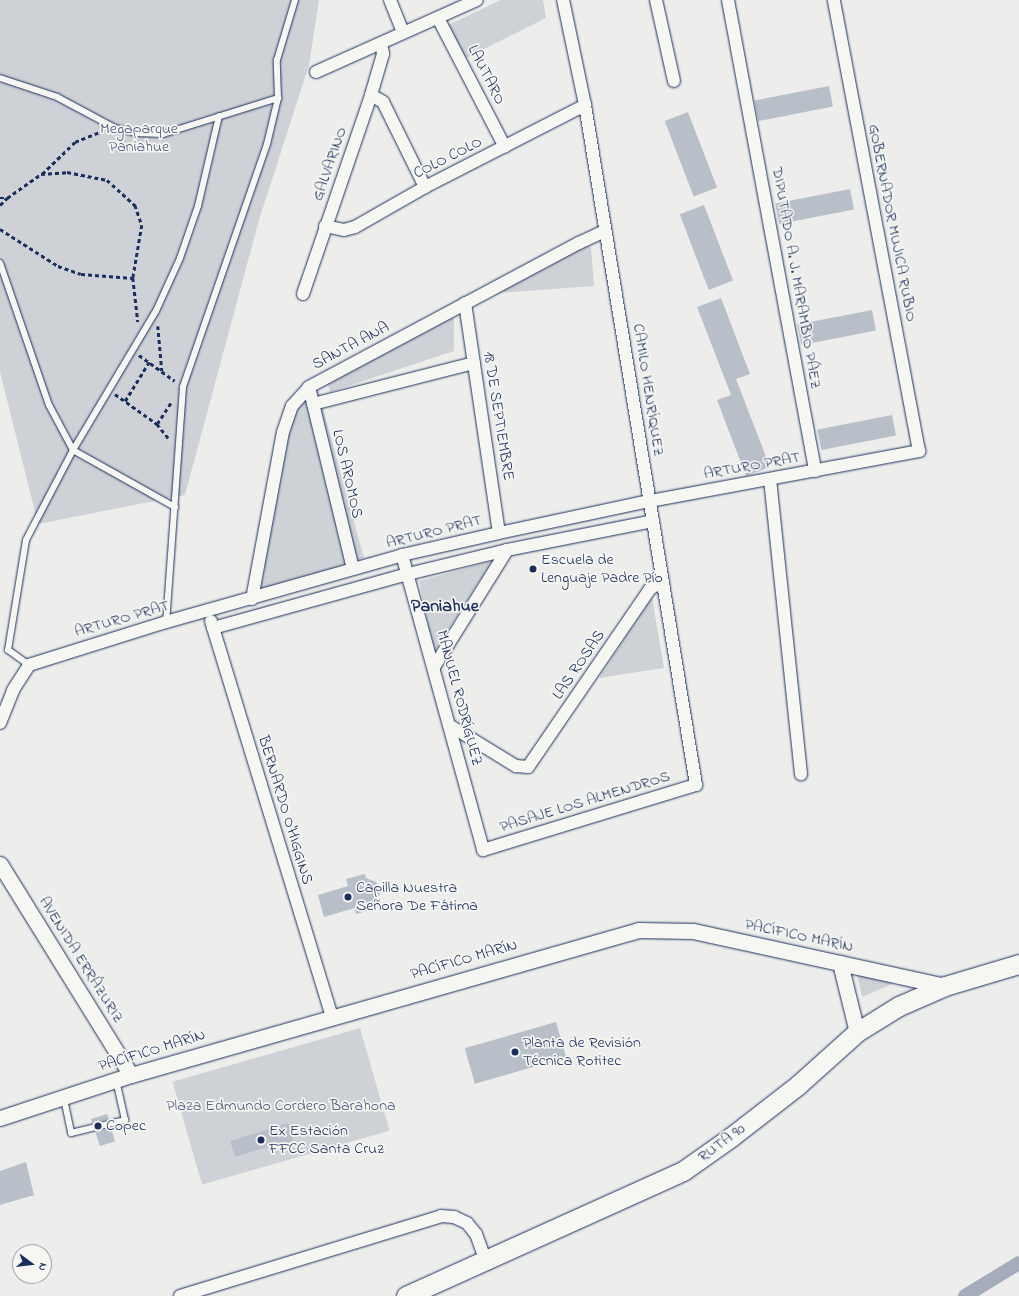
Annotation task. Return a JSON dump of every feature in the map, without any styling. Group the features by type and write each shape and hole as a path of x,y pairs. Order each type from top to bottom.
{"main road":[{"name":"RUTA 90","path":"406,1296 683,1171 731,1137 792,1089 857,1032 899,1006 945,986 1019,964"}],"street":[{"path":"390,0 403,33"},
{"path":"316,72 477,0"},
{"name":"CAMILO HENRÍQUEZ","path":"563,0 585,105 696,785"},
{"path":"656,0 674,81"},
{"name":"DIPUTADO A. J. MARAMBIO PÁEZ","path":"728,0 815,471"},
{"name":"GOBERNADOR MUJICA RUBIO","path":"834,0 920,452"},
{"name":"LAUTARO","path":"438,18 505,147"},
{"name":"GALVARINO","path":"303,294 371,95 383,54 381,43"},
{"path":"371,95 383,102 425,187"},
{"name":"COLO COLO","path":"325,226 344,230 355,227 425,187 585,105"},
{"name":"SANTA ANA","path":"252,598 283,432 292,406 309,387 578,243 605,231"},
{"name":"18 DE SEPTIEMBRE","path":"465,304 499,533"},
{"path":"313,404 474,363"},
{"name":"LOS AROMOS","path":"309,387 353,569"},
{"name":"ARTURO PRAT","path":"28,665 166,622 208,612 402,555 650,501 920,452"},
{"path":"770,479 801,774"},
{"path":"213,628 408,574 507,550 653,521"},
{"path":"434,667 507,550"},
{"name":"MANUEL RODRÍGUEZ","path":"402,555 434,667 483,850"},
{"name":"LAS ROSAS","path":"449,725 516,766 525,768 531,764 650,589 663,582"},
{"name":"BERNARDO O'HIGGINS","path":"208,612 332,1016"},
{"path":"0,723 13,690 28,665"},
{"name":"PASAJE LOS ALMENDROS","path":"483,850 696,785"},
{"name":"AVENIDA ERRÁZURIZ","path":"0,864 131,1075"},
{"name":"PACÍFICO MARÍN","path":"0,1118 64,1099 131,1075 332,1016 639,930 693,931 945,986"},
{"path":"840,962 857,1032"},
{"path":"180,1296 249,1274 447,1216 460,1219 472,1228 486,1261"}],"lane":[{"path":"166,622 183,386 267,144 278,98 277,60 295,0"},
{"path":"0,78 57,98 115,128 136,133 163,134 278,98"},
{"path":"28,665 8,650 26,540 73,450 134,351 156,312 180,258 198,206 219,116"},
{"path":"0,263 48,405 73,450 175,507"},
{"path":"64,1099 71,1133 126,1120 116,1080"}],"path":[{"path":"0,205 7,198 41,174 75,142 115,128"},
{"path":"41,174 67,172 107,180 135,205 142,225 133,278 140,338"},
{"path":"0,198 7,198"},
{"path":"0,229 58,266 81,274 133,278"},
{"path":"156,312 162,372"},
{"path":"134,351 183,386 156,424"},
{"path":"125,401 149,362"},
{"path":"110,390 156,424 179,450"}],"green space":[{"name":"Megaparque Paniahue","path":"0,0 319,0 309,65 259,220 185,495 38,524 0,372"},
{"path":"501,0 543,0 546,18 462,60 446,26"},
{"path":"579,243 591,247 594,286 497,293"},
{"path":"454,317 454,351 330,392 328,383"},
{"path":"315,379 364,558 252,599 283,432"},
{"path":"492,561 434,652 419,581"},
{"path":"652,597 664,668 599,678"},
{"path":"857,973 891,980 892,984 862,997"},
{"name":"Plaza Edmundo Cordero Barahona","path":"360,1028 389,1131 202,1185 173,1082"}],"building":[{"path":"829,86 833,107 758,121 754,101"},
{"path":"688,112 717,188 694,197 665,121"},
{"path":"850,189 854,210 779,224 775,204"},
{"path":"704,205 733,281 709,290 680,214"},
{"path":"721,298 750,374 736,379 770,467 746,476 717,400 731,395 697,307"},
{"path":"872,310 876,331 801,345 797,325"},
{"path":"892,415 896,436 821,450 817,430"},
{"name":"Capilla Nuestra Señora De Fátima","path":"365,874 366,878 376,882 379,887 380,894 373,904 374,909 356,914 355,908 324,917 318,895 348,886 346,879"},
{"name":"Planta de Revisión Técnica Rotitec","path":"556,1022 566,1058 475,1084 465,1048"},
{"path":"107,1114 109,1119 92,1123 91,1119"},
{"name":"Ex Estación FFCC Santa Cruz","path":"288,1123 293,1140 268,1150 267,1147 235,1157 230,1141"},
{"path":"111,1128 115,1141 100,1146 96,1133"},
{"path":"26,1162 34,1195 0,1205 0,1171"}],"waterway":[{"path":"965,1296 1019,1263"}],"place":[{"name":"Escuela de Lenguaje Padre Pío","path":"533,569"},
{"name":"Capilla Nuestra Señora De Fátima","path":"348,897"},
{"name":"Planta de Revisión Técnica Rotitec","path":"515,1052"},
{"name":"Copec","path":"98,1126"},
{"name":"Ex Estación FFCC Santa Cruz","path":"261,1140"}],"district":[{"name":"Paniahue","path":"445,607"}]}
